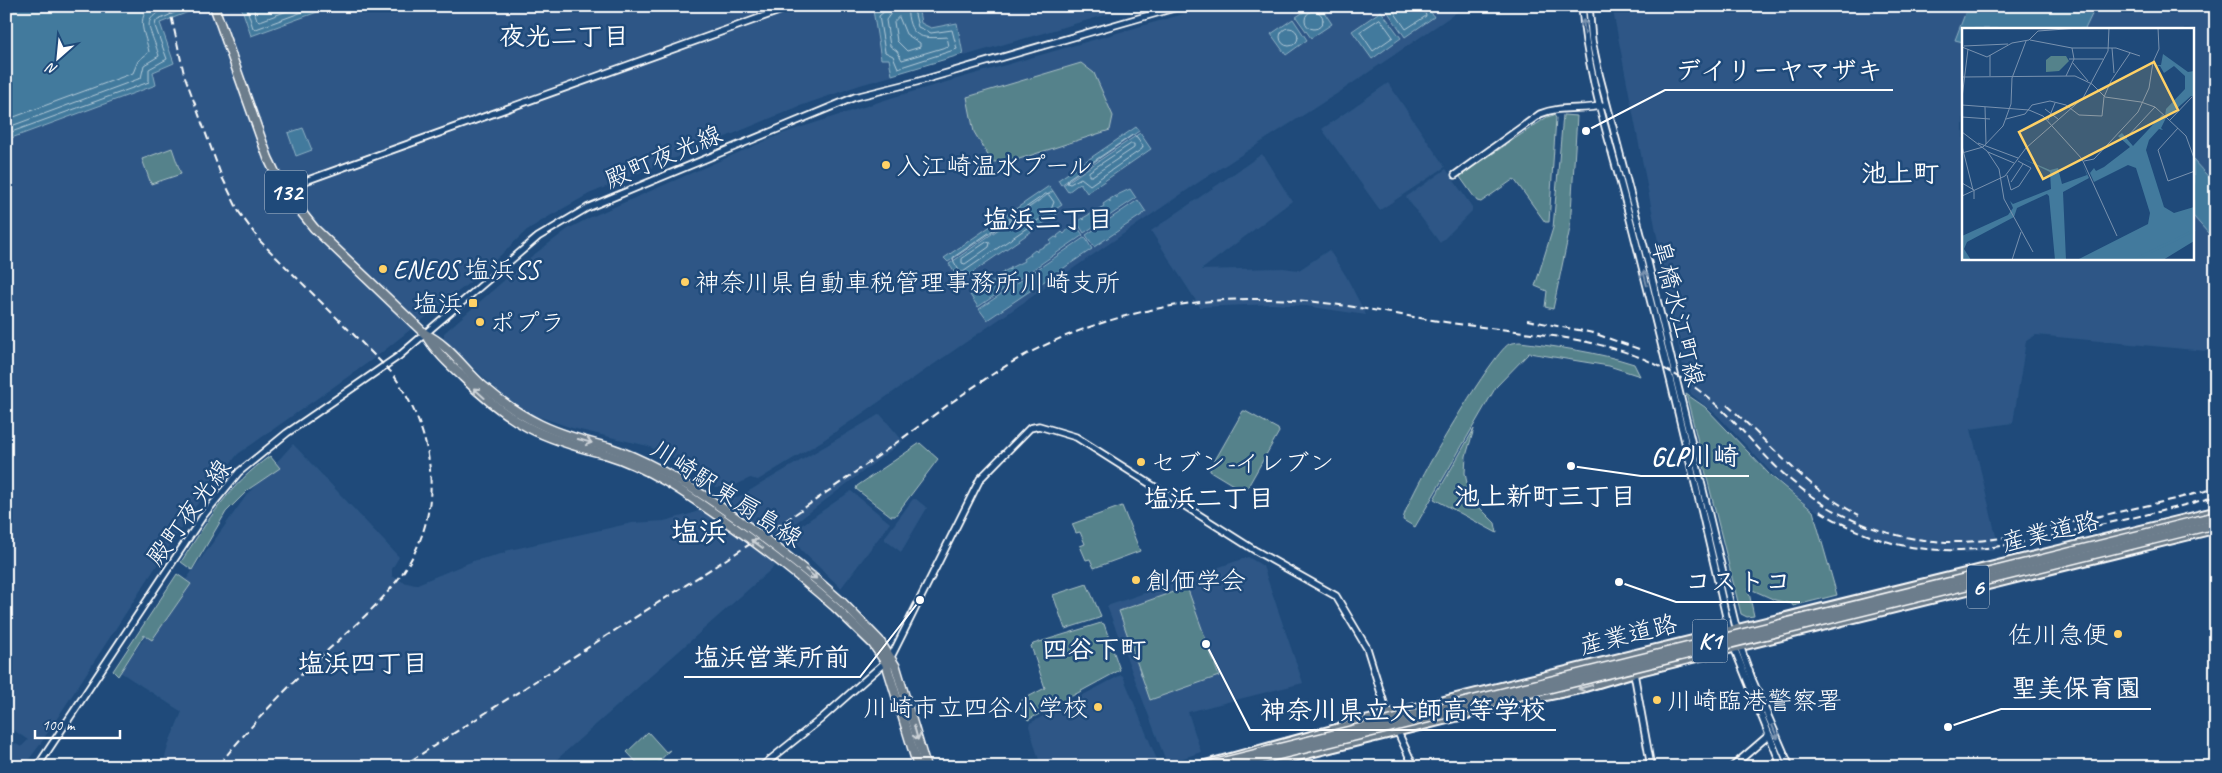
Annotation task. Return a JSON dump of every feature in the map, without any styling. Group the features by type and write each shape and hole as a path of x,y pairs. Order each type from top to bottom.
{"highway":[{"name":"川崎駅東扇島線","path":"214,6 268,158 283,189 314,228 425,334 437,339 480,384 521,416 562,435 606,450 639,458 668,473 739,519 782,550 842,602 865,624 889,660 907,698 926,767"},
{"name":"川崎駅東扇島線","path":"606,450 688,495 776,557 836,608 889,660 918,767"},
{"name":"K1","path":"1204,767 2216,516"},
{"name":"K1","path":"1230,767 2216,524"}],"main road":[{"name":"産業道路","path":"1196,767 1389,714 2216,511"},
{"name":"産業道路","path":"1256,767 1577,690 1634,674 2216,529"}],"street":[{"path":"283,189 794,6"},
{"name":"殿町夜光線","path":"38,767 204,516 228,484 261,452 399,356 538,237 587,208 855,96 916,82 1181,6"},
{"name":"皐橋水江町線","path":"1582,6 1584,32 1601,92 1733,629"},
{"name":"皐橋水江町線","path":"1589,6 1598,81"},
{"path":"1455,175 1540,114 1552,110 1585,110 1604,106"},
{"name":"皐橋水江町線","path":"1604,106 1645,250 1737,649 1782,767"},
{"path":"761,767 889,660 980,479 1030,428 1039,426 1076,437 1256,551 1336,596 1367,648 1389,714 1414,767"},
{"path":"2134,531 2139,548"},
{"path":"2103,539 2116,554"},
{"path":"1895,590 1905,606"},
{"name":"皐橋水江町線","path":"1737,649 1790,767"},
{"path":"1634,674 1651,767"},
{"path":"1732,767 1769,735"}],"shaded area":[{"path":"204,6 241,6 251,36 334,6 880,6 881,9 873,11 881,59 889,58 892,76 800,106 589,194 548,217 527,230 484,271 376,357 238,454 195,507 39,746 23,767 6,767 6,738 21,747 28,740 6,725 6,140 156,85 153,72 174,63 160,23"},
{"path":"918,6 1136,6 964,56 957,23 930,28 921,23"},
{"path":"1211,6 1466,6 1341,91 1199,182 822,441 758,480 750,478 732,487 716,487 671,457 648,446 572,428 531,414 501,394 444,339 444,333 532,256 568,229 591,217 726,158 784,133 894,97"},
{"path":"1612,6 1968,6 1955,40 1962,42 1962,260 2194,260 2194,217 2216,242 2216,352 2036,335 2026,341 2013,423 1971,429 1999,549 1964,553 1907,548 1867,536 1830,519 1806,504 1782,484 1718,416 1691,394 1681,359"},
{"path":"2096,6 2216,6 2216,185 2194,161 2194,28 2085,28"},
{"path":"1388,83 1445,167 1380,210 1322,129"},
{"path":"1262,154 1292,201 1201,270 1283,268 1299,270 1329,250 1346,276 1366,315 1306,306 1272,304 1200,307 1151,231"},
{"path":"1446,169 1472,207 1472,211 1440,243 1406,197"},
{"path":"880,414 903,441 785,531 791,547 776,565 546,767 162,767 170,740 182,712 120,672 246,496 293,444 399,557 392,569 392,576 403,582 415,585 473,561 505,553 505,551 632,523 664,521 690,514 742,495"},
{"path":"851,491 890,523 841,588 801,550 793,535 793,531"},
{"path":"913,499 916,499 927,508 901,552 885,540 885,537"},
{"path":"1248,557 1263,566 1303,683 1188,712 1201,752 1169,763 1166,761 1107,606"},
{"name":"川崎市立四谷小学校","path":"1121,675 1159,765 1157,767 1041,767 1029,726 1030,723"}],"green space":[{"path":"1081,63 1094,73 1113,116 1110,130 1013,161 992,162 974,132 967,97"},
{"path":"1554,115 1556,118 1549,222 1545,222 1514,179 1481,202 1477,201 1460,177 1461,175 1547,117"},
{"path":"1563,115 1577,116 1570,228 1553,309 1545,307 1547,291 1535,286 1553,228"},
{"path":"172,148 181,174 151,184 142,159"},
{"path":"1520,342 1606,356 1634,364 1640,376 1609,366 1529,353 1496,387 1415,527 1403,520 1407,507 1432,458 1485,373 1509,344"},
{"path":"1686,394 1705,407 1770,475 1813,511 1837,595 1793,606 1748,588 1754,616 1747,617 1741,614"},
{"path":"1243,411 1278,429 1279,432 1246,490 1243,491 1210,471 1210,469"},
{"path":"1474,429 1466,456 1465,473 1470,498 1495,523 1497,533 1434,499"},
{"path":"920,443 938,459 895,516 891,516 856,489 857,486"},
{"path":"270,456 280,468 249,489 226,512 192,570 181,562 220,504 243,479"},
{"path":"1122,506 1140,551 1094,568 1090,559 1086,560 1080,546 1085,544 1080,532 1076,533 1072,524"},
{"path":"177,574 191,584 152,640 144,635 118,676 113,671"},
{"path":"1087,584 1101,616 1065,629 1053,595"},
{"path":"1187,587 1219,676 1150,700 1119,611"},
{"path":"1101,623 1104,624 1120,670 1028,720 1021,703 1022,700 1045,688 1031,646"},
{"path":"648,732 666,752 670,750 654,767 641,767 627,752"}],"water":[{"path":"6,6 204,6 160,23 174,63 153,72 156,85 6,140"},
{"path":"241,6 334,6 251,36"},
{"path":"880,6 918,6 921,23 931,28 957,23 963,54 892,75 889,59 881,59 873,10 881,9"},
{"path":"1313,6 1320,6 1332,24 1311,38 1296,17"},
{"path":"1388,6 1427,6 1434,17 1405,37 1385,8"},
{"path":"1968,6 2096,6 2085,28 1962,28 1962,42 1955,40"},
{"path":"1381,11 1401,38 1372,59 1352,31"},
{"path":"1293,19 1307,40 1286,55 1271,34"},
{"path":"1136,127 1139,131 1061,185 1058,180"},
{"path":"303,128 312,150 296,156 288,133"},
{"path":"1140,133 1151,149 1087,193 1080,183 1068,192 1063,185"},
{"path":"2194,161 2216,185 2216,242 2194,217"},
{"path":"1049,186 1053,191 948,262 944,258"},
{"path":"1130,189 1136,198 1084,233 1077,222 1082,218 1084,220 1083,218 1104,206 1103,204 1109,200 1110,202 1110,199 1115,196 1117,198 1117,195"},
{"path":"1053,191 1062,205 1056,209 1058,213 960,281 949,264"},
{"path":"1138,200 1146,212 1094,247 1086,235"},
{"path":"1076,225 1083,235 978,307 970,295 975,291 977,294 977,291 998,279 997,277 1002,273 1005,275 1003,272 1024,261 1023,259 1029,255 1031,256 1030,254 1035,250 1037,252 1037,250 1051,243 1050,241 1055,237 1058,238 1057,236 1062,232 1064,234 1069,228 1070,230"},
{"path":"1085,237 1092,249 987,320 979,309"}],"railway":[{"path":"169,6 184,74 221,175 239,212 260,241 392,373 407,397 419,422 427,448 430,475 430,501 424,527 414,553 399,578 365,616 280,696 217,767"},
{"path":"401,767 772,530 991,375 1067,335 1122,317 1178,305 1235,299 1309,301 1445,322 1555,336 1583,341 1636,356 1661,367 1707,397 1723,411 1780,471 1817,500 1859,523 1904,537 1952,542 2005,537 2154,504 2216,488"},
{"path":"1527,320 1593,333 1639,349"},
{"path":"1727,405 1805,479 1859,515"},
{"path":"1820,511 1854,530 1888,542 1920,548 1952,550 1985,548 2053,536 2216,496"}],"place":[{"name":"デイリーヤマザキ","path":"1586,131"},
{"name":"入江崎温水プール","path":"886,165"},
{"name":"ENEOS 塩浜SS","path":"383,269"},
{"name":"神奈川県自動車税管理事務所川崎支所","path":"685,282"},
{"name":"塩浜","path":"473,303"},
{"name":"ポプラ","path":"480,322"},
{"name":"セブン-イレブン","path":"1141,462"},
{"name":"GLP川崎","path":"1571,466"},
{"name":"創価学会","path":"1136,580"},
{"name":"コストコ","path":"1619,582"},
{"name":"塩浜営業所前","path":"920,600"},
{"name":"佐川急便","path":"2118,634"},
{"name":"神奈川県立大師高等学校","path":"1206,644"},
{"name":"川崎臨港警察署","path":"1657,700"},
{"name":"川崎市立四谷小学校","path":"1098,707"},
{"name":"聖美保育園","path":"1948,727"}],"district":[{"name":"夜光二丁目","path":"564,36"},
{"name":"池上町","path":"1900,173"},
{"name":"塩浜三丁目","path":"1048,219"},
{"name":"池上新町三丁目","path":"1545,496"},
{"name":"塩浜二丁目","path":"1209,498"},
{"name":"塩浜","path":"699,531"},
{"name":"四谷下町","path":"1094,649"},
{"name":"塩浜四丁目","path":"363,663"}]}
